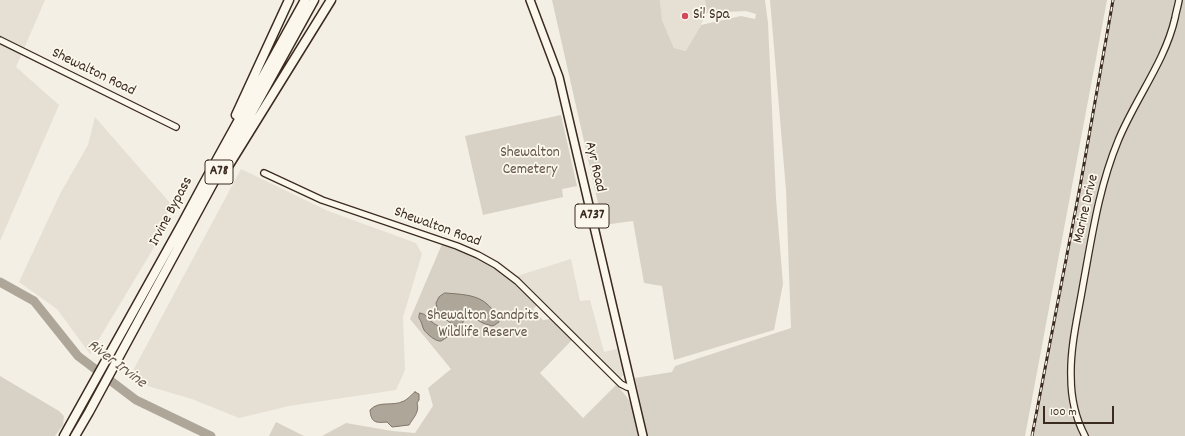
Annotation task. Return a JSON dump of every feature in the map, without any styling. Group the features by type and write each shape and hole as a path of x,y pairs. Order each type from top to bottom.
{"highway":[{"path":"204,183 290,0"},
{"name":"Irvine Bypass","path":"74,436 89,412 122,342 182,224 305,0"},
{"name":"Irvine Bypass","path":"64,436 81,406 122,342 187,231 314,0"},
{"path":"187,231 331,0"}],"main road":[{"name":"Ayr Road","path":"530,0 559,77 643,436"}],"street":[{"name":"Marine Drive","path":"1085,436 1074,406 1071,378 1072,349 1100,199 1118,141 1131,113 1160,60 1172,31 1178,0"},
{"name":"Shewalton Road","path":"0,40 176,127"},
{"name":"Shewalton Road","path":"264,173 322,200 457,246 496,265 516,281 621,384 632,388"}],"shaded area":[{"path":"0,0 45,0 16,67 59,105 0,241"},
{"path":"660,0 705,0 707,13 687,51 674,48 662,20"},
{"path":"95,117 171,204 153,249 90,354 57,309 19,282 61,192 88,145"},
{"path":"241,169 328,211 416,243 422,254 403,317 405,370 396,390 289,406 239,418 192,399 151,387 129,378"},
{"path":"571,259 580,301 590,300 604,352 617,349 624,375 620,378 517,276"},
{"path":"445,293 470,296 483,301 494,312 499,322 493,326 489,325 481,322 471,315 465,316 461,328 456,326 438,314 436,303 439,297"},
{"path":"420,313 424,314 434,324 447,331 449,336 439,341 429,336 425,332 419,318"},
{"path":"415,392 419,394 419,400 417,403 418,409 409,425 392,427 387,422 377,422 373,420 370,410 377,405 399,403"}],"green space":[{"path":"552,0 660,0 662,20 674,48 686,51 701,25 741,16 755,19 756,14 746,11 707,13 705,0 765,0 768,23 776,198 783,284 774,330 674,360 662,286 644,283 633,221 603,225"},
{"path":"770,0 1107,0 1025,436 648,436 635,378 672,372 675,366 791,328 786,190"},
{"path":"1112,0 1185,0 1185,436 1033,436"},
{"name":"Shewalton Cemetery","path":"561,115 577,186 562,189 563,197 483,215 465,136"},
{"name":"Shewalton Sandpits Wildlife Reserve","path":"442,244 481,260 499,271 537,305 533,309 543,320 551,319 572,340 540,373 583,418 616,385 630,402 638,436 322,436 346,423 392,431 415,433 433,406 428,388 451,369 410,319"},
{"path":"0,376 59,411 64,416 63,425 55,436 0,436"},
{"path":"276,422 304,436 269,436"}],"waterway":[{"name":"River Irvine","path":"0,282 34,301 78,356 136,400 211,436"}],"railway":[{"path":"1032,436 1080,187 1113,0"}],"place":[{"name":"Si! Spa","path":"685,16"}]}
